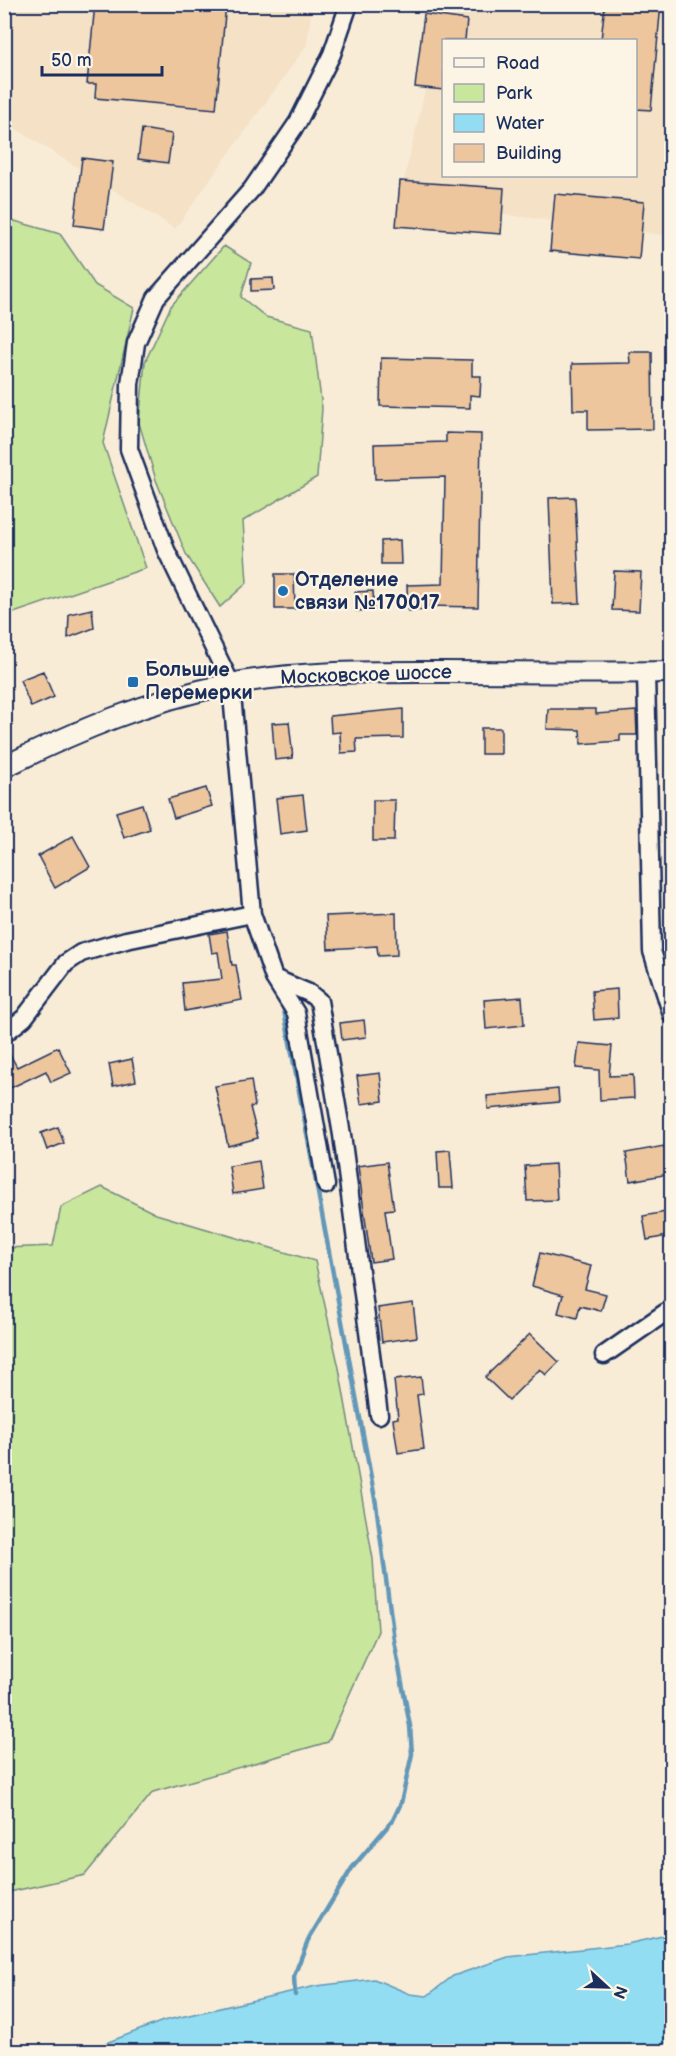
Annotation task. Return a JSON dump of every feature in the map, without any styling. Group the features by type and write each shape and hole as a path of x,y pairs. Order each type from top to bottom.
{"main road":[{"name":"Московское шоссе","path":"4,767 102,721 168,699 231,684 286,676 343,672 672,672"}],"street":[{"path":"326,1185 296,1013 274,978 252,914 231,684 166,550 129,449 130,384 136,343 156,298 252,189 297,122 332,54 349,4"},
{"path":"646,672 652,951 672,1016"},
{"path":"4,1034 24,1018 66,963 81,953 126,940 252,914"},
{"path":"274,978 309,993 319,1001 342,1136 379,1415"},
{"path":"604,1355 672,1308"}],"shaded area":[{"path":"14,5 312,5 307,45 175,229 5,122 5,93"},
{"path":"445,5 671,5 671,236 399,201"}],"green space":[{"path":"4,218 60,234 95,285 134,308 103,443 146,568 5,616"},
{"path":"224,246 251,263 241,297 266,317 312,329 322,408 317,477 243,521 247,583 220,607 186,554 156,480 139,423 145,362 171,306"},
{"path":"102,1187 156,1214 315,1261 339,1368 373,1559 378,1631 328,1742 153,1792 85,1875 5,1893 5,1248 53,1246 61,1207"}],"water":[{"path":"671,1934 671,2051 85,2051 163,2021 316,1986 374,1979 410,1994 427,1996 453,1976 508,1957 627,1944"}],"building":[{"path":"95,4 226,4 216,109 95,98 96,84 87,84"},
{"path":"605,4 661,4 651,110 637,109 637,39 601,39"},
{"path":"424,14 467,20 465,39 442,39 442,90 415,87"},
{"path":"142,129 172,134 168,163 138,159"},
{"path":"82,158 113,162 104,229 74,225"},
{"path":"400,181 504,188 501,234 396,226"},
{"path":"555,194 644,202 639,259 550,251"},
{"path":"273,278 274,290 251,291 251,279"},
{"path":"629,352 652,352 653,429 588,430 588,410 573,410 572,364 630,363"},
{"path":"381,358 472,360 472,376 481,376 480,396 470,395 470,408 380,406"},
{"path":"446,433 481,434 478,607 428,606 428,610 408,611 407,585 443,584 445,477 375,479 374,444 446,442"},
{"path":"575,497 580,603 553,604 549,498"},
{"path":"400,540 401,564 381,564 381,541"},
{"path":"614,571 641,572 639,611 612,610"},
{"path":"275,574 294,574 295,609 275,609"},
{"path":"373,591 374,610 356,611 355,592"},
{"path":"92,609 94,628 68,638 69,614"},
{"path":"43,671 54,697 31,707 20,680"},
{"path":"403,709 403,738 356,739 357,752 341,753 340,732 331,733 330,716"},
{"path":"548,709 596,709 596,714 636,711 637,735 620,735 620,741 581,744 580,730 547,729"},
{"path":"289,722 293,758 275,760 272,723"},
{"path":"481,728 501,728 501,754 481,754"},
{"path":"206,788 212,806 174,818 168,799"},
{"path":"303,795 307,830 280,834 276,798"},
{"path":"373,800 395,800 394,841 373,841"},
{"path":"142,804 150,829 124,838 116,812"},
{"path":"73,836 90,867 55,888 38,856"},
{"path":"396,913 397,955 378,956 377,946 328,949 326,916"},
{"path":"227,931 232,965 236,965 242,1000 185,1011 182,983 222,979 218,952 212,953 209,934"},
{"path":"617,989 618,1018 594,1020 592,991"},
{"path":"522,997 524,1025 486,1029 484,1000"},
{"path":"364,1020 366,1037 342,1040 340,1023"},
{"path":"579,1043 612,1046 609,1076 633,1075 634,1098 600,1100 599,1070 576,1068"},
{"path":"4,1044 17,1067 58,1047 71,1073 51,1082 46,1071 4,1091"},
{"path":"132,1059 136,1081 113,1086 109,1064"},
{"path":"380,1073 383,1101 361,1104 357,1076"},
{"path":"251,1080 255,1106 250,1107 258,1138 228,1146 215,1086"},
{"path":"558,1089 559,1102 488,1109 487,1096"},
{"path":"58,1127 64,1143 47,1150 41,1133"},
{"path":"664,1146 669,1174 630,1181 626,1153"},
{"path":"450,1150 453,1188 439,1188 437,1151"},
{"path":"259,1161 263,1189 233,1194 229,1166"},
{"path":"387,1162 394,1209 385,1210 392,1259 371,1262 358,1166"},
{"path":"555,1164 557,1200 527,1201 525,1166"},
{"path":"672,1211 672,1235 647,1240 643,1216"},
{"path":"540,1253 591,1266 585,1289 606,1294 601,1311 580,1306 577,1318 558,1313 563,1295 532,1286"},
{"path":"413,1303 417,1337 382,1342 378,1308"},
{"path":"530,1334 559,1362 546,1375 540,1369 509,1400 485,1377"},
{"path":"421,1377 423,1394 417,1395 424,1449 398,1453 393,1419 398,1418 394,1380"}],"waterway":[{"path":"283,1005 376,1504 394,1640 410,1726 412,1754 401,1803 393,1820 352,1868 308,1940 294,1976 295,1995"}],"place":[{"name":"Отделение связи №170017","path":"283,591"},
{"name":"Большие Перемерки","path":"133,682"}]}
